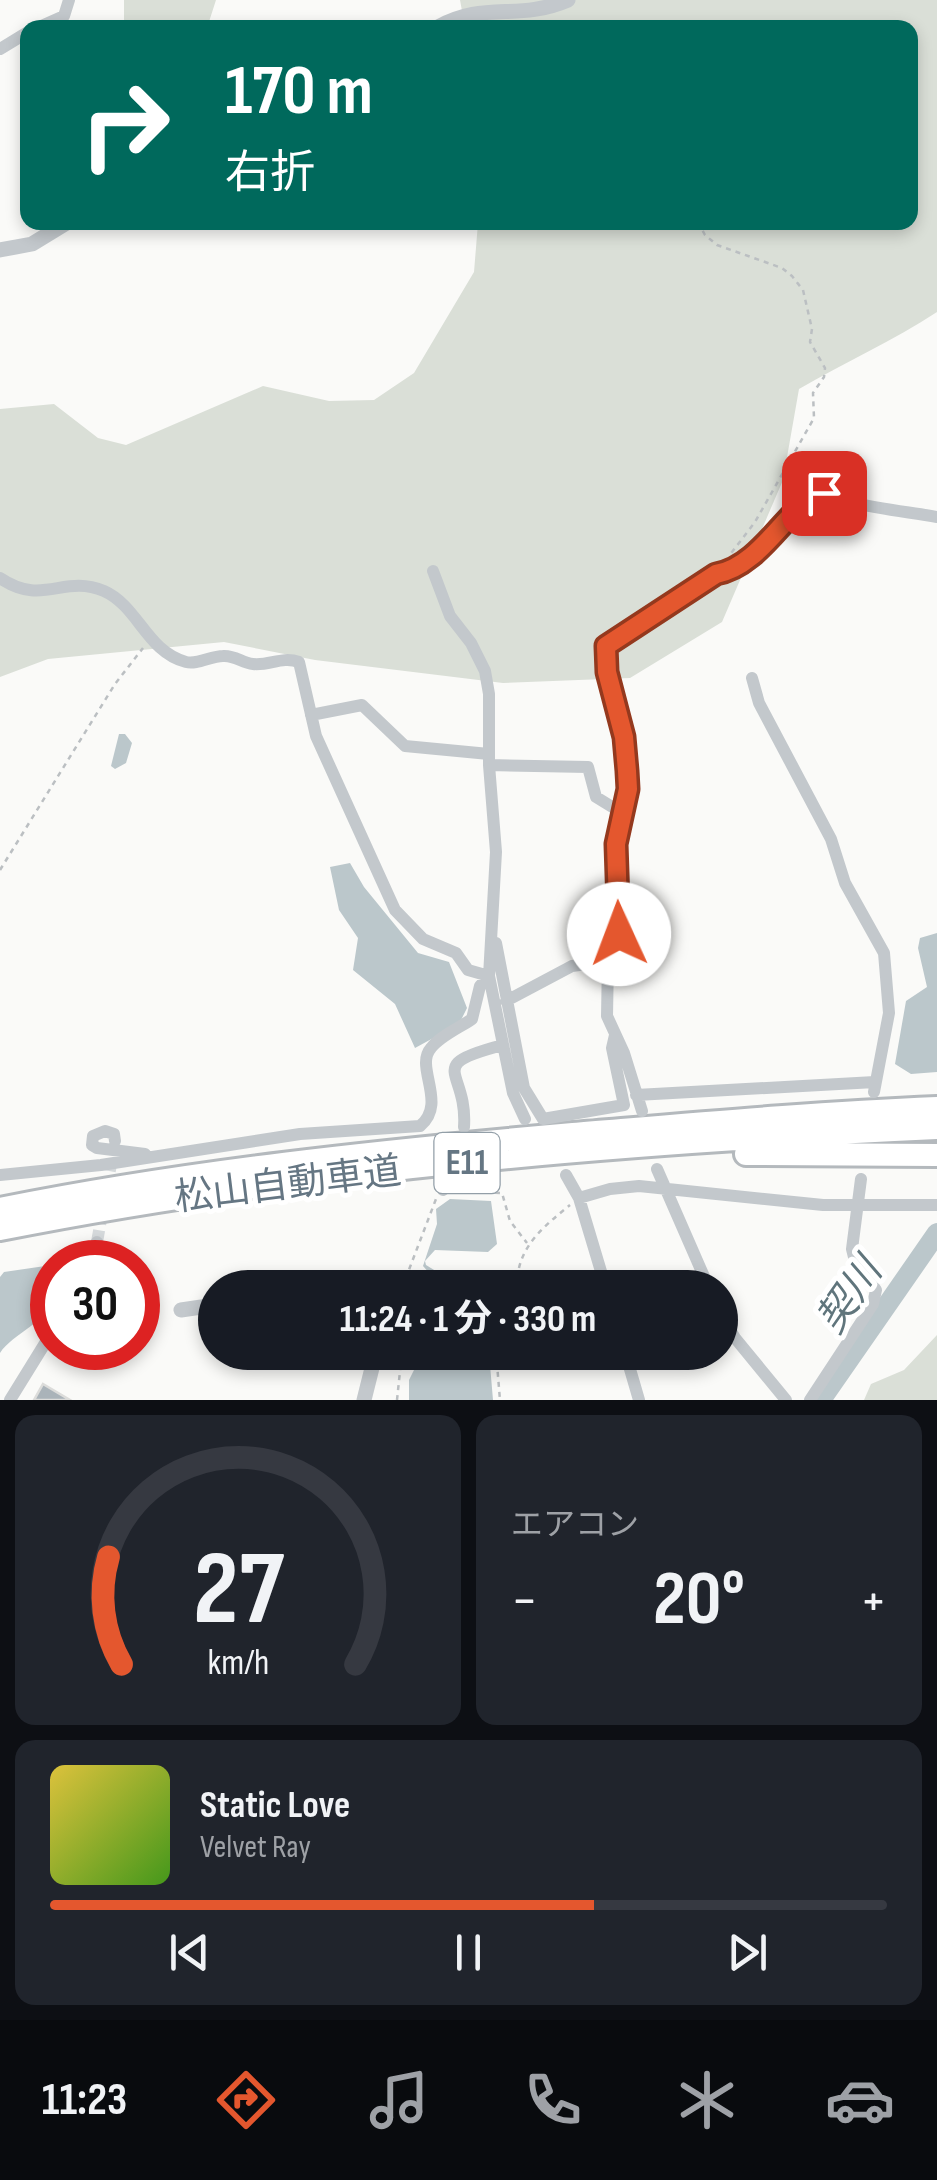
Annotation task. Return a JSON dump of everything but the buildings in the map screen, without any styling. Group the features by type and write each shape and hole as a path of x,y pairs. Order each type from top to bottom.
{"highway":[{"name":"松山自動車道","path":"0,1209 274,1164 556,1136 937,1107"},
{"name":"松山自動車道","path":"0,1230 174,1199 401,1170 657,1146 937,1128"},
{"path":"401,1170 757,1153 937,1155"}],"street":[{"path":"55,20 64,16 70,0"},
{"path":"445,20 459,7 476,1 549,6 568,0"},
{"path":"0,250 32,244 55,230"},
{"path":"642,1111 624,1053 607,1016 608,961 619,934 616,844 627,771 624,737 607,672 606,646 768,544 793,513 818,493 937,516"},
{"path":"920,506 937,509"},
{"path":"434,571 450,616 471,643 490,694 489,760 496,852 489,976 513,1093 525,1119"},
{"path":"0,578 30,593 87,586 108,593 120,601 151,640 189,664 220,656 236,656 252,664 289,658 299,662 311,716 336,786 394,910 424,939 456,953 468,970 489,976"},
{"path":"636,1096 875,1087 888,1013 884,952 845,883 831,839 759,703 752,678"},
{"path":"311,716 362,705 404,746 489,760 588,767 596,797 622,814"},
{"path":"492,930 524,1088 543,1119 624,1105 612,1048 615,1035"},
{"path":"506,1001 572,966 608,961"},
{"path":"0,1176 167,1156 300,1134 420,1126 429,1118 432,1104 426,1055 431,1046 472,1020 480,986 489,976"},
{"path":"464,1128 464,1098 453,1072 456,1062 464,1055 502,1045"},
{"path":"116,1141 112,1132 96,1134 92,1139 97,1148 167,1156"},
{"path":"657,1169 700,1270"},
{"path":"566,1175 579,1198 601,1270"},
{"path":"810,1400 873,1304 876,1290 855,1261 852,1249 861,1179"},
{"path":"579,1198 610,1188 664,1186 823,1205 937,1205"},
{"path":"180,1310 198,1307"},
{"path":"738,1340 785,1399"},
{"path":"10,1400 30,1368"},
{"path":"364,1400 372,1370"},
{"path":"630,1370 639,1400"}],"path":[{"path":"702,230 717,245 782,268 792,276 803,290 812,329 810,342 825,368 813,393 814,418 756,522 716,574"},
{"path":"0,870 115,684 151,640"},
{"path":"409,1270 435,1200 446,1185 502,1193 510,1220 527,1243"},
{"path":"517,1270 527,1243 579,1198"},
{"path":"397,1400 400,1370"},
{"path":"498,1370 500,1400"}],"shaded area":[{"path":"124,0 216,0 210,20 124,20"},
{"path":"460,0 937,0 937,312 799,389 783,480 722,622 630,678 503,683 315,660 224,642 48,659 0,677 0,409 54,404 98,438 126,445 263,386 329,401 374,400 414,373 474,272 477,230 918,230 918,20 464,20"},
{"path":"119,734 125,734 132,743 126,763 115,769 111,766"},
{"path":"350,863 364,887 418,953 449,962 467,1008 459,1024 415,1048 395,1004 353,970 358,938 339,910 330,867"},
{"path":"937,933 937,1072 911,1074 895,1064 906,1001 927,987 918,948 920,938"},
{"path":"450,1199 491,1201 497,1244 488,1252 435,1250 425,1261 434,1270 427,1270 423,1266 437,1224 436,1209"},
{"path":"30,1268 30,1327 0,1353 0,1277 4,1272"},
{"path":"937,1335 937,1400 864,1400 871,1384 904,1370"},
{"path":"414,1370 490,1370 493,1400 409,1400 409,1380"}],"waterway":[{"name":"契川","path":"821,1400 937,1233"}],"tunnel":[{"path":"97,1240 113,1153"}],"route":[{"path":"619,934 616,844 628,789 624,737 607,672 606,646 768,544 793,513 812,496 824,493"}]}
